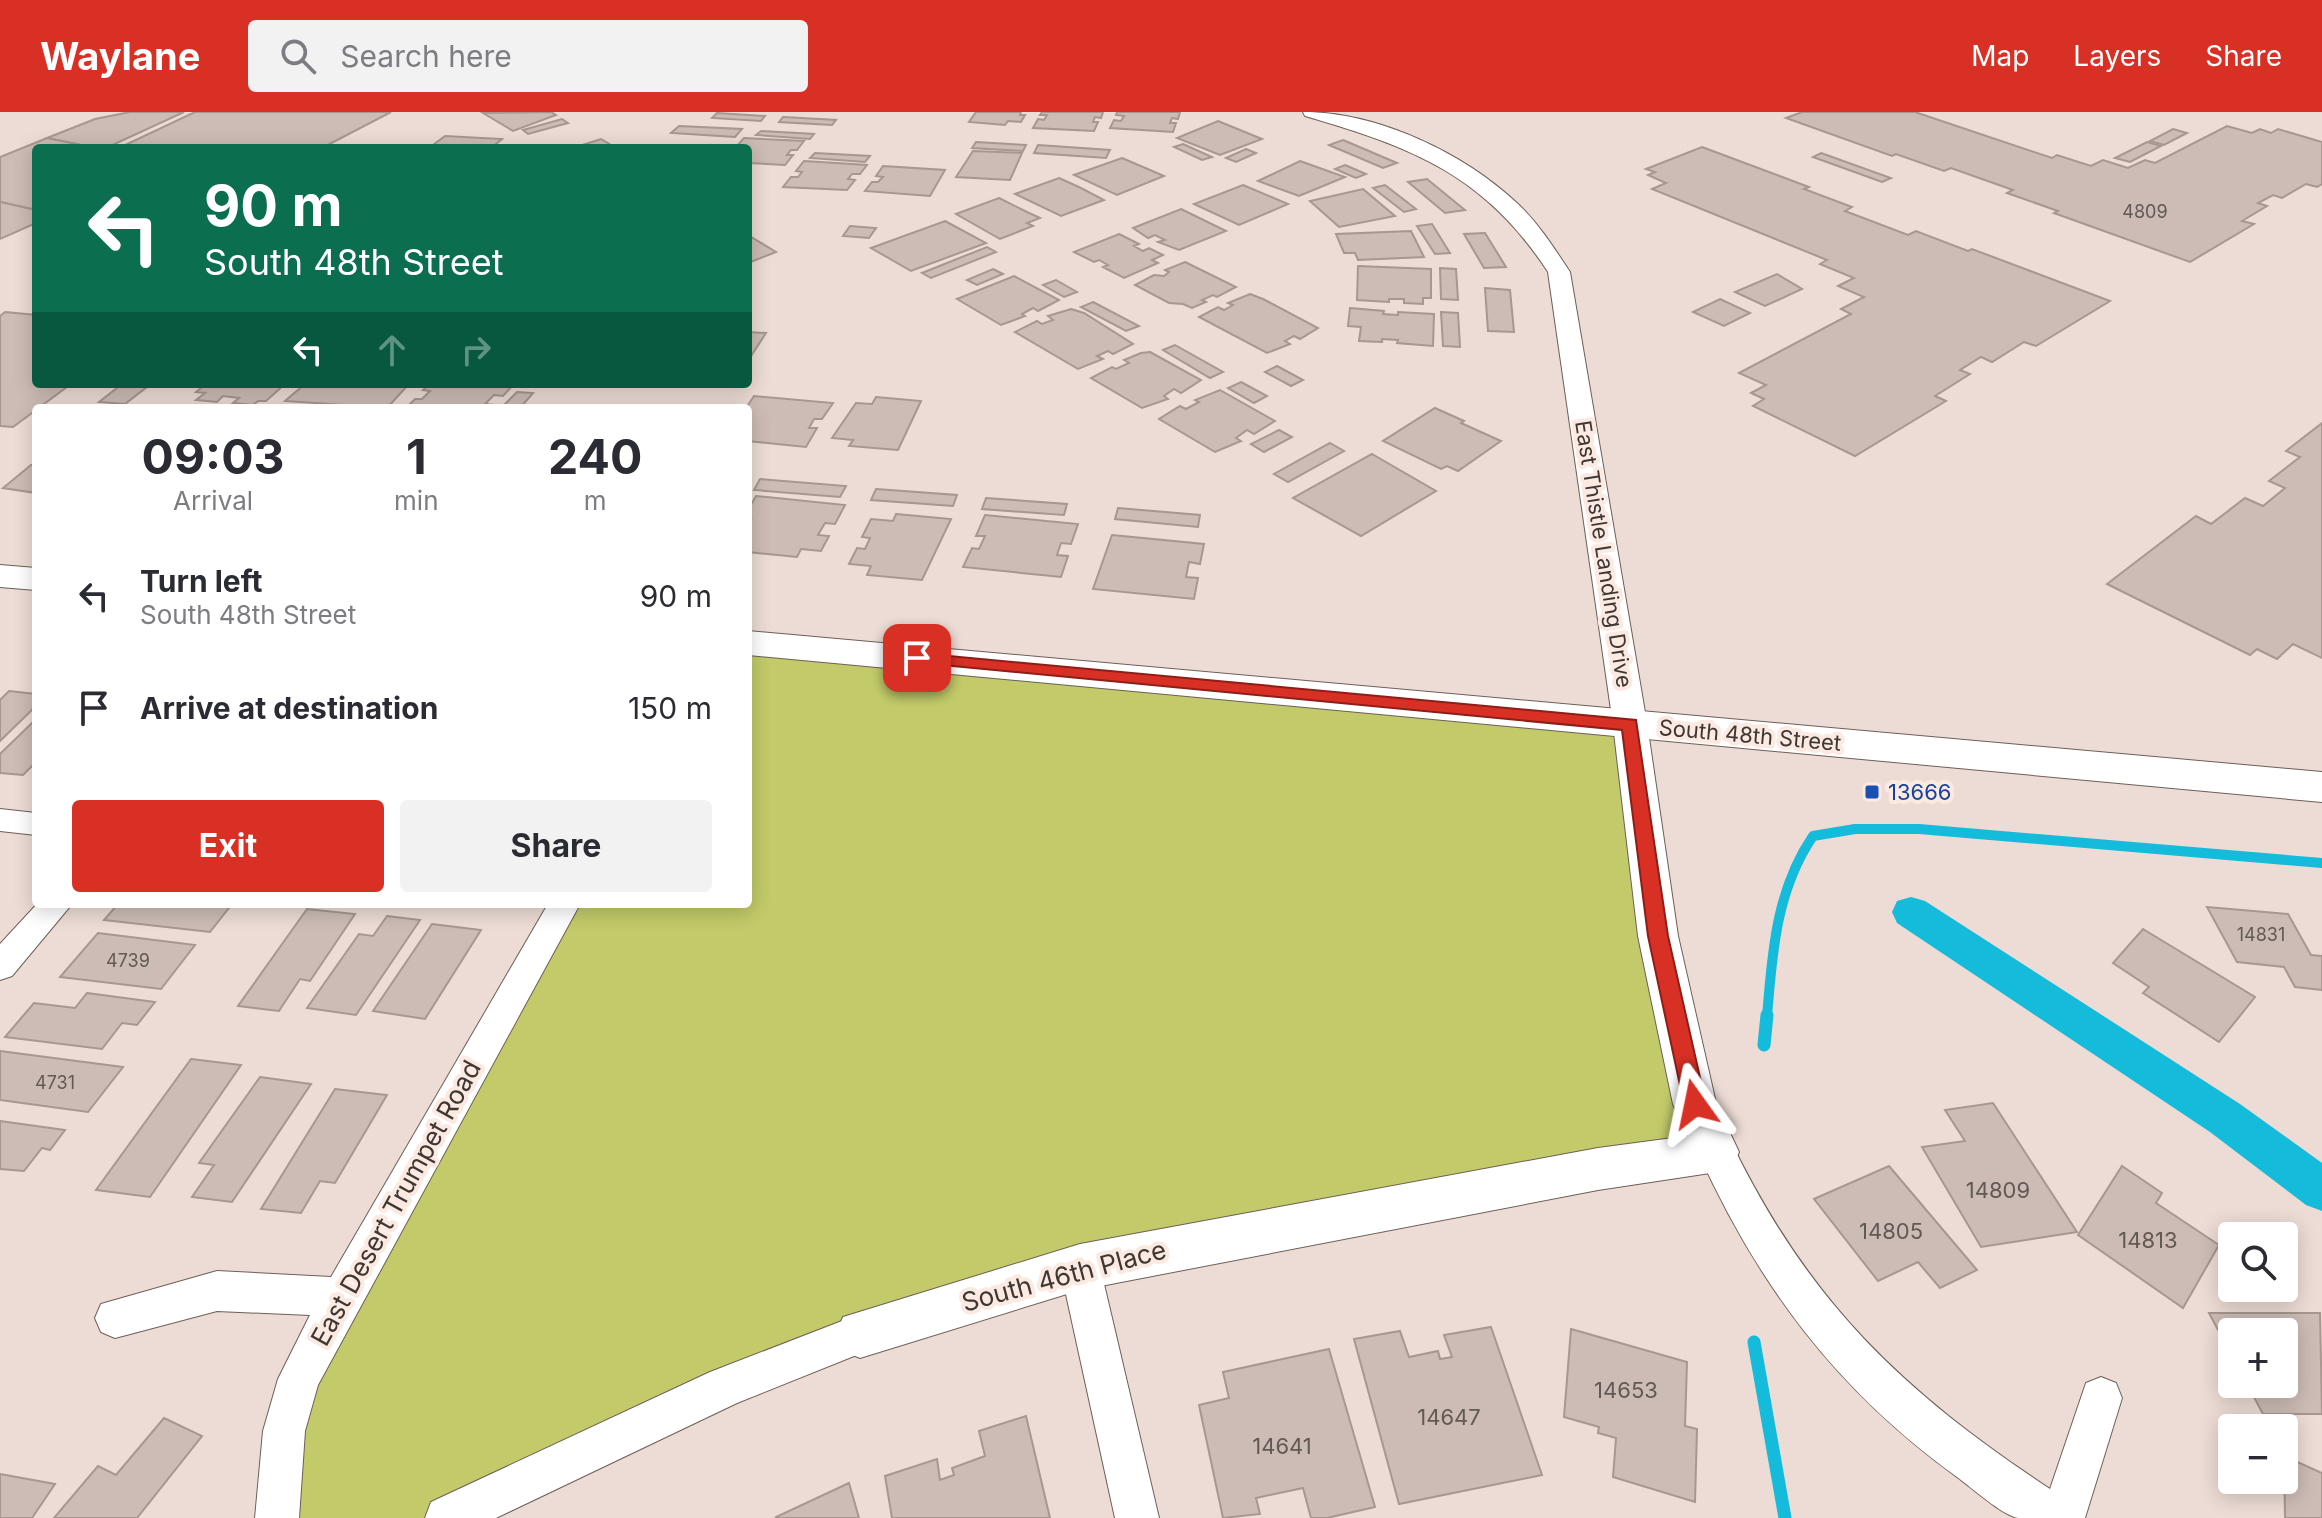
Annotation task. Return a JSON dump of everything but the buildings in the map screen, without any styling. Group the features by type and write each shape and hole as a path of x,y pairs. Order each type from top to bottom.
{"main road":[{"path":"0,576 32,579"},
{"name":"South 48th Street","path":"752,643 2322,787"}],"street":[{"name":"East Thistle Landing Drive","path":"1312,112 1403,141 1472,177 1521,216 1540,238 1559,272 1630,724 1658,936 1695,1104 1735,1193 1813,1312 1877,1382 1997,1480 2056,1518"},
{"path":"0,820 32,824"},
{"path":"0,966 52,908"},
{"name":"East Desert Trumpet Road","path":"277,1518 284,1431 299,1379 341,1298 562,908"},
{"name":"South 46th Place","path":"447,1518 725,1387 860,1334 1080,1267 1610,1166 1717,1152"},
{"path":"1080,1267 1137,1518"},
{"path":"115,1318 217,1291 341,1298"},
{"path":"2063,1518 2101,1398"}],"green space":[{"path":"752,643 1630,724 1717,1152 923,1313 447,1518 277,1518 284,1431 562,908 752,908"}],"waterway":[{"path":"1767,1017 1778,923 1791,878 1813,836 1855,829 1919,829 2322,863"},
{"path":"1911,912 2225,1118 2322,1190"},
{"path":"1764,1045 1767,1015"},
{"path":"1754,1342 1785,1518"}],"place":[{"name":"13666","path":"1872,792"}],"route":[{"path":"917,658 1630,724 1658,936 1695,1104"}]}
